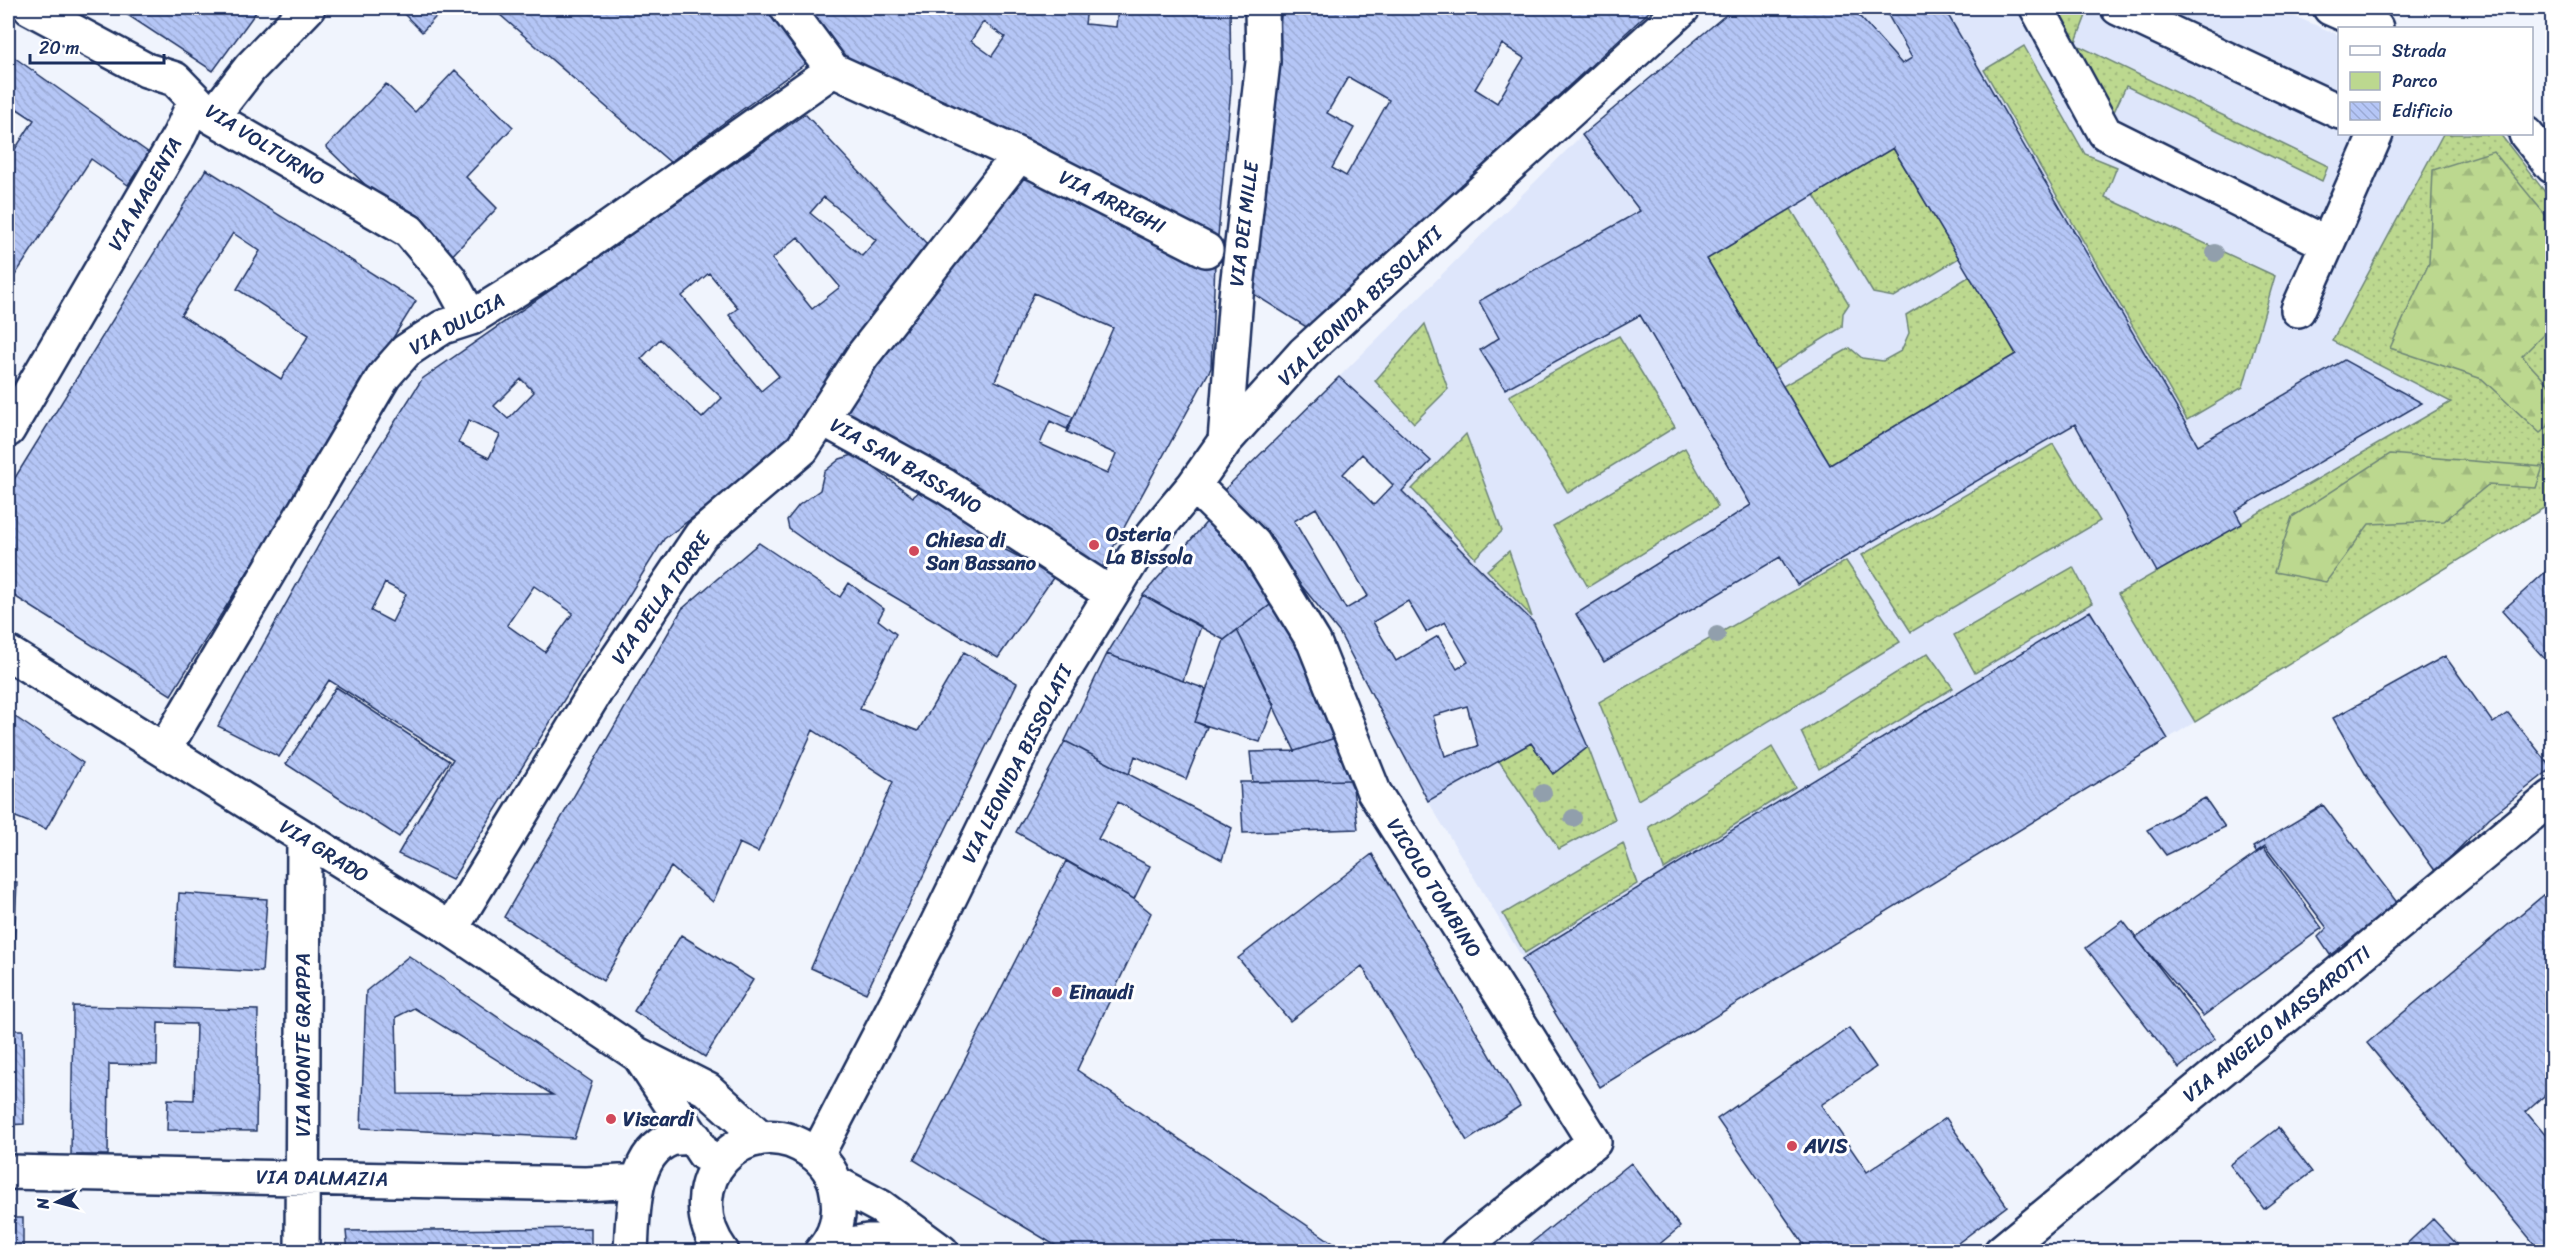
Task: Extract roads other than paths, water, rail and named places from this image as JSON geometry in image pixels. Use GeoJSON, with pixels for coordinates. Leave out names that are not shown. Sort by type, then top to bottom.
{"type":"FeatureCollection","features":[{"type":"Feature","properties":{"kind":"street","name":"VIA VOLTURNO"},"geometry":{"type":"LineString","coordinates":[[30,8],[146,70],[175,79],[212,117],[409,231],[449,278],[471,318]]}},
{"type":"Feature","properties":{"kind":"street"},"geometry":{"type":"LineString","coordinates":[[212,117],[250,68],[308,8]]}},
{"type":"Feature","properties":{"kind":"street"},"geometry":{"type":"LineString","coordinates":[[787,8],[833,70]]}},
{"type":"Feature","properties":{"kind":"street","name":"VIA DEI MILLE"},"geometry":{"type":"LineString","coordinates":[[1225,441],[1237,287],[1263,62],[1262,8]]}},
{"type":"Feature","properties":{"kind":"street","name":"VIA LEONIDA BISSOLATI"},"geometry":{"type":"LineString","coordinates":[[818,1155],[935,928],[1048,697],[1134,557],[1194,485],[1225,441],[1304,353],[1683,8]]}},
{"type":"Feature","properties":{"kind":"street"},"geometry":{"type":"LineString","coordinates":[[2037,8],[2105,133],[2326,243]]}},
{"type":"Feature","properties":{"kind":"street"},"geometry":{"type":"LineString","coordinates":[[2118,8],[2338,111]]}},
{"type":"Feature","properties":{"kind":"street"},"geometry":{"type":"LineString","coordinates":[[2330,8],[2374,27]]}},
{"type":"Feature","properties":{"kind":"street","name":"VIA ARRIGHI"},"geometry":{"type":"LineString","coordinates":[[833,70],[1019,154],[1206,250]]}},
{"type":"Feature","properties":{"kind":"street","name":"VIA DULCIA"},"geometry":{"type":"LineString","coordinates":[[164,750],[384,376],[406,351],[443,327],[471,318],[562,261],[833,70]]}},
{"type":"Feature","properties":{"kind":"street","name":"VIA MAGENTA"},"geometry":{"type":"LineString","coordinates":[[8,430],[180,134],[194,102],[212,117]]}},
{"type":"Feature","properties":{"kind":"street"},"geometry":{"type":"LineString","coordinates":[[2298,310],[2376,135]]}},
{"type":"Feature","properties":{"kind":"street"},"geometry":{"type":"LineString","coordinates":[[2527,135],[2553,166]]}},
{"type":"Feature","properties":{"kind":"street","name":"VIA DELLA TORRE"},"geometry":{"type":"LineString","coordinates":[[451,929],[599,687],[701,535],[802,449],[863,355],[1019,154]]}},
{"type":"Feature","properties":{"kind":"street","name":"VIA SAN BASSANO"},"geometry":{"type":"LineString","coordinates":[[822,418],[945,486],[1111,594]]}},
{"type":"Feature","properties":{"kind":"street","name":"VICOLO TOMBINO"},"geometry":{"type":"LineString","coordinates":[[1194,485],[1254,544],[1314,642],[1374,792],[1594,1142],[1457,1251]]}},
{"type":"Feature","properties":{"kind":"street","name":"VIA GRADO"},"geometry":{"type":"LineString","coordinates":[[8,653],[451,929],[637,1053],[708,1090],[761,1138]]}},
{"type":"Feature","properties":{"kind":"street","name":"VIA ANGELO MASSAROTTI"},"geometry":{"type":"LineString","coordinates":[[2001,1251],[2553,797]]}},
{"type":"Feature","properties":{"kind":"street","name":"VIA MONTE GRAPPA"},"geometry":{"type":"LineString","coordinates":[[302,1251],[304,838]]}},
{"type":"Feature","properties":{"kind":"street","name":"VIA GRADO"},"geometry":{"type":"LineString","coordinates":[[637,1053],[714,1170]]}},
{"type":"Feature","properties":{"kind":"street"},"geometry":{"type":"LineString","coordinates":[[631,1251],[637,1181],[653,1151],[672,1139],[694,1138]]}},
{"type":"Feature","properties":{"kind":"street"},"geometry":{"type":"LineString","coordinates":[[722,1251],[710,1235],[704,1213],[705,1191],[714,1170],[726,1155],[743,1144],[761,1138],[782,1138],[801,1144],[818,1155],[836,1184],[840,1206],[836,1229],[822,1250]]}},
{"type":"Feature","properties":{"kind":"street","name":"VIA DALMAZIA"},"geometry":{"type":"LineString","coordinates":[[8,1172],[586,1184],[637,1181]]}},
{"type":"Feature","properties":{"kind":"street"},"geometry":{"type":"LineString","coordinates":[[836,1184],[882,1207],[934,1246]]}},
{"type":"Feature","properties":{"kind":"street"},"geometry":{"type":"LineString","coordinates":[[822,1250],[868,1240],[934,1246]]}},
{"type":"Feature","properties":{"kind":"place","name":"Osteria La Bissola"},"geometry":{"type":"Point","coordinates":[1094,545]}},
{"type":"Feature","properties":{"kind":"place","name":"Chiesa di San Bassano"},"geometry":{"type":"Point","coordinates":[914,551]}},
{"type":"Feature","properties":{"kind":"place","name":"Einaudi"},"geometry":{"type":"Point","coordinates":[1057,992]}},
{"type":"Feature","properties":{"kind":"place","name":"Viscardi"},"geometry":{"type":"Point","coordinates":[611,1119]}},
{"type":"Feature","properties":{"kind":"place","name":"AVIS"},"geometry":{"type":"Point","coordinates":[1792,1146]}}]}
